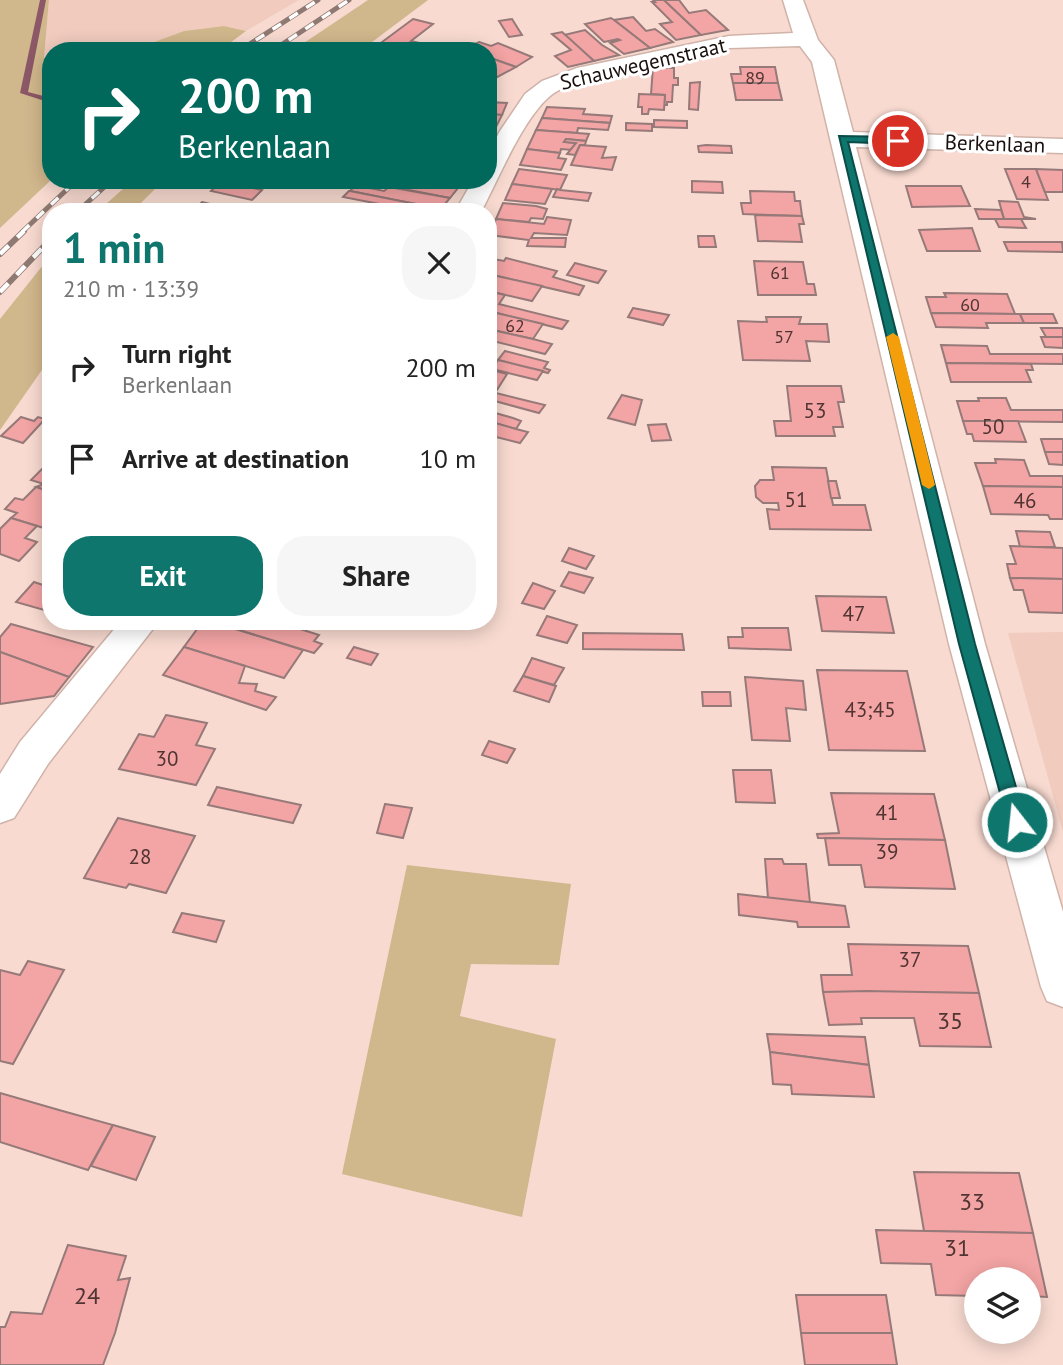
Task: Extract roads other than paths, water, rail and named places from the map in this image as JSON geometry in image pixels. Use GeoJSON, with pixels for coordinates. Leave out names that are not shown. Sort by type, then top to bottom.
{"type":"FeatureCollection","features":[{"type":"Feature","properties":{"kind":"street"},"geometry":{"type":"LineString","coordinates":[[793,0],[806,39],[811,49],[823,60],[967,644],[1063,987]]}},
{"type":"Feature","properties":{"kind":"street","name":"Schauwegemstraat"},"geometry":{"type":"LineString","coordinates":[[497,160],[525,110],[543,90],[559,82],[577,75],[704,46],[744,41],[806,39]]}},
{"type":"Feature","properties":{"kind":"street","name":"Berkenlaan"},"geometry":{"type":"LineString","coordinates":[[842,139],[1063,146]]}},
{"type":"Feature","properties":{"kind":"street"},"geometry":{"type":"LineString","coordinates":[[0,807],[34,753],[134,630]]}},
{"type":"Feature","properties":{"kind":"waterway"},"geometry":{"type":"LineString","coordinates":[[42,98],[24,93],[43,0]]}},
{"type":"Feature","properties":{"kind":"railway"},"geometry":{"type":"LineString","coordinates":[[253,42],[318,0]]}},
{"type":"Feature","properties":{"kind":"railway"},"geometry":{"type":"LineString","coordinates":[[286,42],[349,0]]}},
{"type":"Feature","properties":{"kind":"railway"},"geometry":{"type":"LineString","coordinates":[[53,203],[67,189]]}},
{"type":"Feature","properties":{"kind":"railway"},"geometry":{"type":"LineString","coordinates":[[87,203],[102,189]]}},
{"type":"Feature","properties":{"kind":"railway"},"geometry":{"type":"LineString","coordinates":[[22,232],[42,213]]}},
{"type":"Feature","properties":{"kind":"railway"},"geometry":{"type":"LineString","coordinates":[[0,254],[24,231]]}},
{"type":"Feature","properties":{"kind":"railway"},"geometry":{"type":"LineString","coordinates":[[0,292],[42,248]]}}]}
